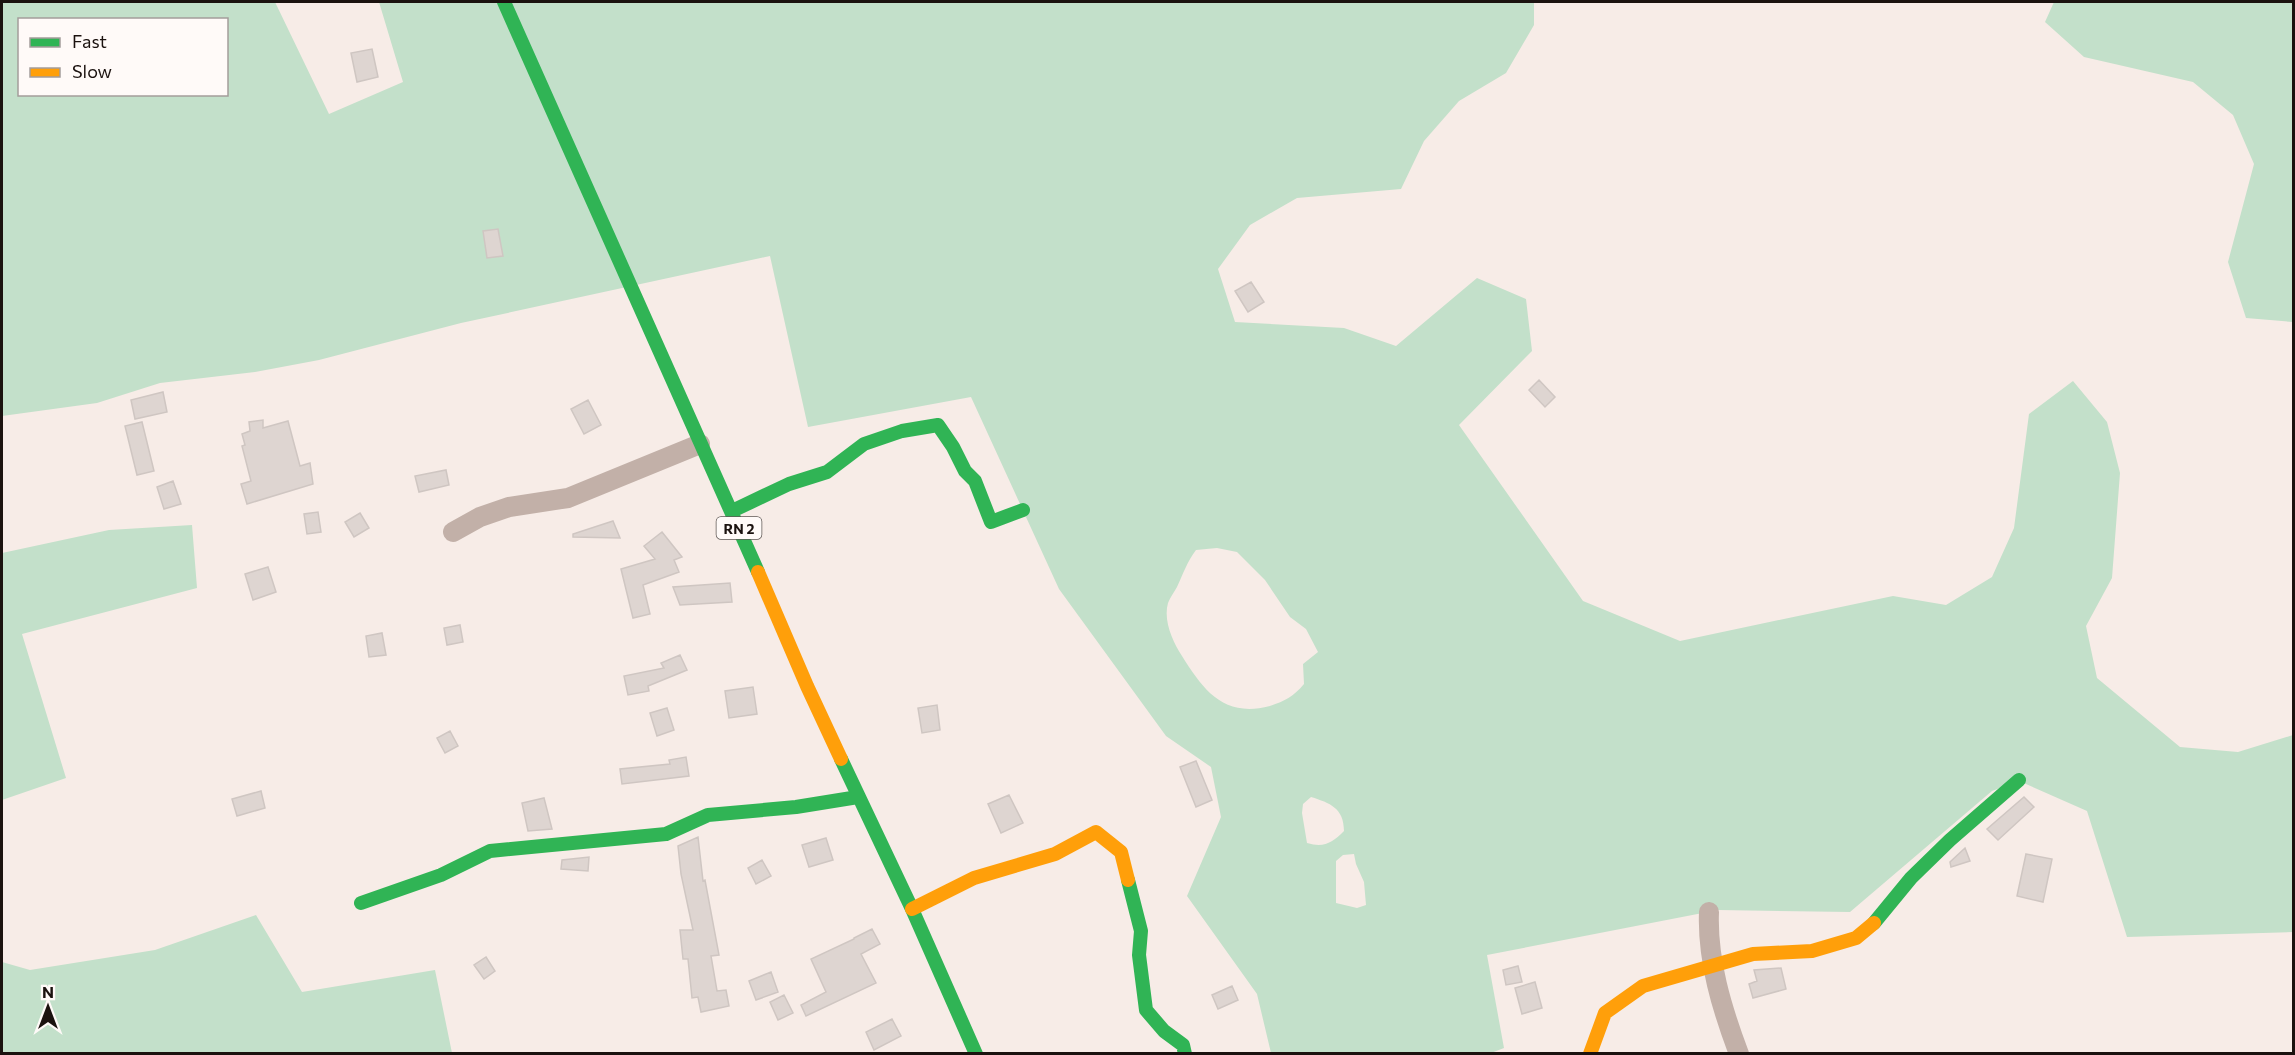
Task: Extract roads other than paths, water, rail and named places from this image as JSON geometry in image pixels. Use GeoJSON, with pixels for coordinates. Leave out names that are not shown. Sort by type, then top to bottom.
{"type":"FeatureCollection","features":[{"type":"Feature","properties":{"kind":"street","name":"RN 2"},"geometry":{"type":"LineString","coordinates":[[504,2],[700,444],[732,511],[807,686],[912,909],[976,1053]]}},
{"type":"Feature","properties":{"kind":"street"},"geometry":{"type":"LineString","coordinates":[[732,511],[789,484],[827,472],[864,444],[902,431],[938,425],[965,471],[975,481],[991,522],[1023,510]]}},
{"type":"Feature","properties":{"kind":"street"},"geometry":{"type":"LineString","coordinates":[[453,532],[480,517],[509,507],[568,498],[700,444]]}},
{"type":"Feature","properties":{"kind":"street"},"geometry":{"type":"LineString","coordinates":[[1590,1053],[1605,1013],[1642,986],[1753,954],[1812,951],[1856,938],[1879,919],[1911,878],[1950,840],[2019,780]]}},
{"type":"Feature","properties":{"kind":"street"},"geometry":{"type":"LineString","coordinates":[[361,903],[441,875],[490,851],[666,834],[708,815],[796,807],[858,797]]}},
{"type":"Feature","properties":{"kind":"street"},"geometry":{"type":"LineString","coordinates":[[912,909],[974,878],[1055,854],[1096,832],[1121,852],[1141,931],[1139,955],[1146,1010],[1164,1031],[1183,1045],[1185,1053]]}},
{"type":"Feature","properties":{"kind":"street"},"geometry":{"type":"LineString","coordinates":[[1708,912],[1708,936],[1724,1014],[1739,1053]]}}]}
